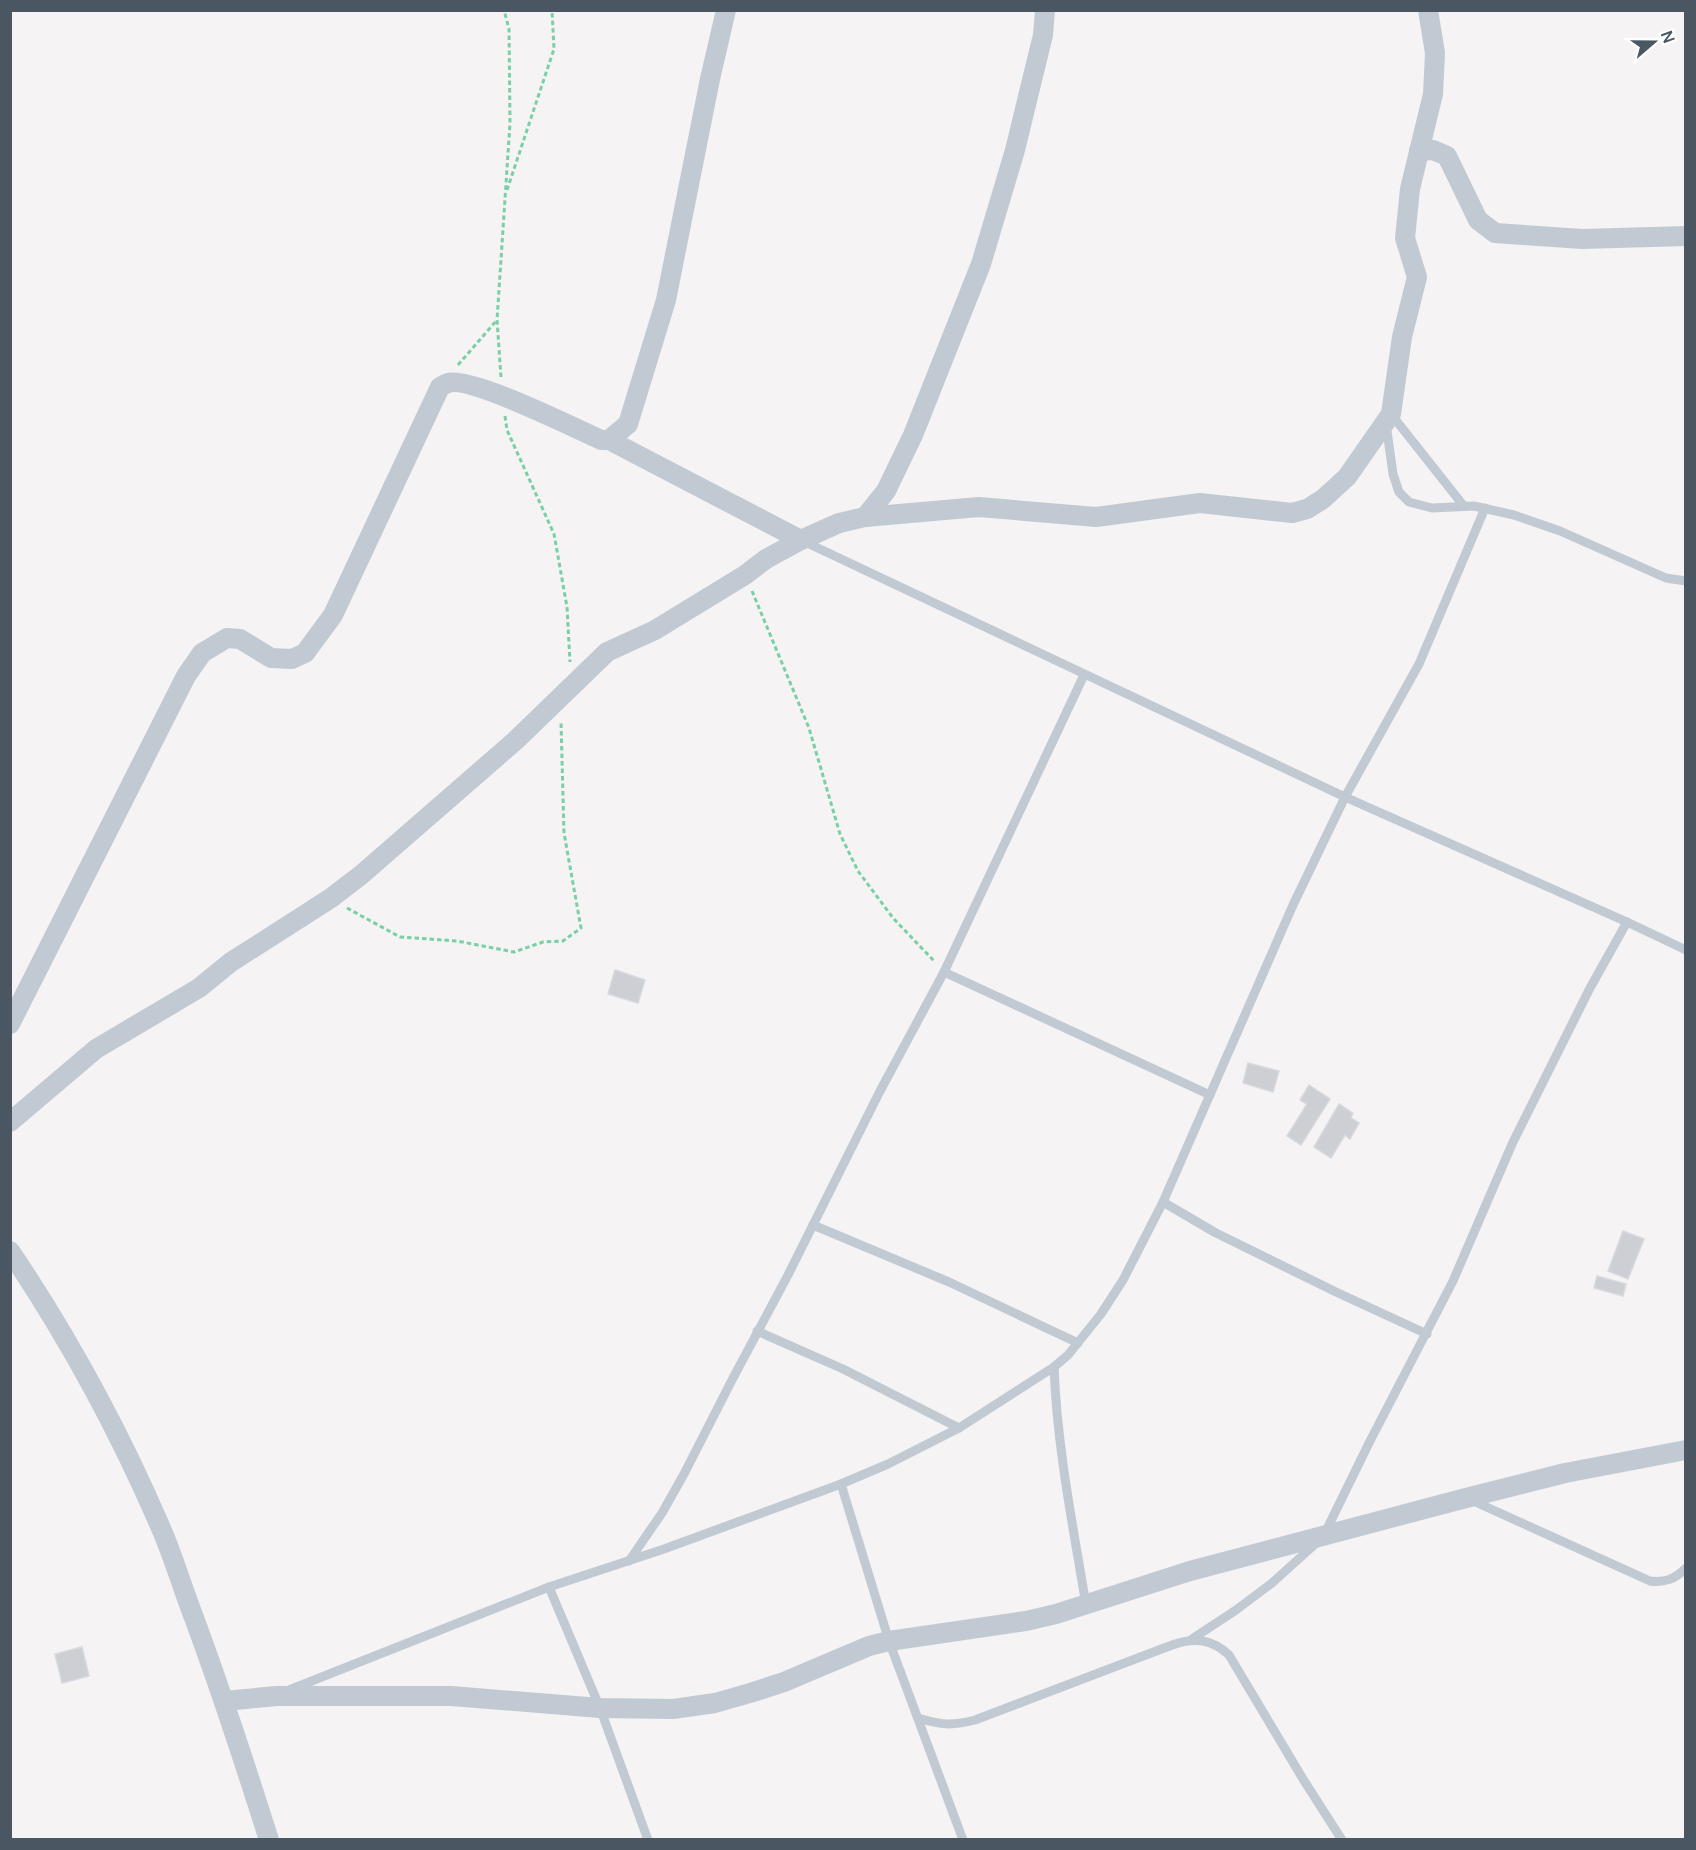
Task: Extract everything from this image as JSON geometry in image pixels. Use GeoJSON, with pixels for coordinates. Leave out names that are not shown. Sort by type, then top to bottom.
{"type":"FeatureCollection","features":[{"type":"Feature","properties":{"kind":"street"},"geometry":{"type":"LineString","coordinates":[[609,440],[628,424],[633,414],[666,300],[726,10]]}},
{"type":"Feature","properties":{"kind":"street"},"geometry":{"type":"LineString","coordinates":[[865,517],[886,491],[913,435],[981,264],[1015,150],[1043,35],[1045,10]]}},
{"type":"Feature","properties":{"kind":"street"},"geometry":{"type":"LineString","coordinates":[[10,1122],[96,1049],[199,988],[231,962],[361,875],[515,741],[607,652],[655,630],[745,575],[766,558],[801,540],[839,523],[865,517],[979,507],[1096,517],[1200,503],[1292,513],[1307,509],[1323,499],[1347,477],[1389,419],[1402,337],[1417,277],[1405,238],[1410,189],[1433,94],[1435,53],[1428,10]]}},
{"type":"Feature","properties":{"kind":"street"},"geometry":{"type":"LineString","coordinates":[[1419,151],[1433,150],[1447,156],[1478,220],[1496,233],[1582,239],[1686,236]]}},
{"type":"Feature","properties":{"kind":"street"},"geometry":{"type":"LineString","coordinates":[[10,1024],[186,676],[202,653],[227,638],[240,639],[271,658],[292,659],[305,653],[333,615],[440,387],[448,382],[466,384],[502,395],[601,440],[609,440],[801,540]]}},
{"type":"Feature","properties":{"kind":"street"},"geometry":{"type":"LineString","coordinates":[[10,1251],[72,1352],[140,1479],[162,1529],[225,1701],[269,1839]]}},
{"type":"Feature","properties":{"kind":"street"},"geometry":{"type":"LineString","coordinates":[[225,1701],[276,1695],[451,1696],[600,1708],[673,1709],[715,1703],[784,1682],[869,1646],[1026,1621],[1086,1605],[1190,1571],[1466,1498],[1565,1473],[1686,1449]]}},
{"type":"Feature","properties":{"kind":"lane"},"geometry":{"type":"LineString","coordinates":[[1389,419],[1463,505]]}},
{"type":"Feature","properties":{"kind":"lane"},"geometry":{"type":"LineString","coordinates":[[1389,419],[1392,474],[1399,492],[1409,502],[1432,508],[1463,505],[1485,508],[1534,521],[1666,578],[1686,581]]}},
{"type":"Feature","properties":{"kind":"lane"},"geometry":{"type":"LineString","coordinates":[[276,1695],[549,1587],[629,1561],[841,1484],[898,1459],[959,1428],[1054,1367],[1068,1355],[1101,1314],[1123,1280],[1164,1202],[1293,905],[1345,797],[1419,664],[1485,508]]}},
{"type":"Feature","properties":{"kind":"lane"},"geometry":{"type":"LineString","coordinates":[[801,540],[1345,797],[1686,950]]}},
{"type":"Feature","properties":{"kind":"lane"},"geometry":{"type":"LineString","coordinates":[[629,1561],[662,1513],[684,1474],[898,1056],[944,972],[1084,675]]}},
{"type":"Feature","properties":{"kind":"lane"},"geometry":{"type":"LineString","coordinates":[[918,1718],[937,1724],[956,1725],[975,1720],[1172,1645],[1192,1640],[1272,1583],[1323,1536],[1453,1281],[1518,1132],[1590,988],[1627,922]]}},
{"type":"Feature","properties":{"kind":"lane"},"geometry":{"type":"LineString","coordinates":[[944,972],[1210,1095]]}},
{"type":"Feature","properties":{"kind":"lane"},"geometry":{"type":"LineString","coordinates":[[1164,1202],[1216,1233],[1426,1334]]}},
{"type":"Feature","properties":{"kind":"lane"},"geometry":{"type":"LineString","coordinates":[[813,1225],[949,1282],[1078,1343]]}},
{"type":"Feature","properties":{"kind":"lane"},"geometry":{"type":"LineString","coordinates":[[757,1331],[843,1369],[959,1428]]}},
{"type":"Feature","properties":{"kind":"lane"},"geometry":{"type":"LineString","coordinates":[[1054,1367],[1057,1425],[1086,1605]]}},
{"type":"Feature","properties":{"kind":"lane"},"geometry":{"type":"LineString","coordinates":[[841,1484],[889,1641],[963,1839]]}},
{"type":"Feature","properties":{"kind":"lane"},"geometry":{"type":"LineString","coordinates":[[1466,1498],[1650,1581],[1661,1582],[1673,1578],[1686,1568]]}},
{"type":"Feature","properties":{"kind":"lane"},"geometry":{"type":"LineString","coordinates":[[549,1587],[600,1708],[648,1839]]}},
{"type":"Feature","properties":{"kind":"lane"},"geometry":{"type":"LineString","coordinates":[[1192,1640],[1212,1643],[1221,1647],[1229,1655],[1303,1779],[1342,1839]]}},
{"type":"Feature","properties":{"kind":"path"},"geometry":{"type":"LineString","coordinates":[[331,897],[356,914],[400,937],[457,941],[514,952],[543,942],[563,941],[581,927],[564,833],[562,694],[571,660],[567,607],[554,534],[507,430],[502,395],[497,320],[510,111],[509,29],[504,10]]}},
{"type":"Feature","properties":{"kind":"path"},"geometry":{"type":"LineString","coordinates":[[505,196],[554,49],[552,10]]}},
{"type":"Feature","properties":{"kind":"path"},"geometry":{"type":"LineString","coordinates":[[448,382],[454,370],[497,320]]}},
{"type":"Feature","properties":{"kind":"path"},"geometry":{"type":"LineString","coordinates":[[745,575],[808,728],[840,834],[858,871],[893,918],[944,972]]}},
{"type":"Feature","properties":{"kind":"building"},"geometry":{"type":"Polygon","coordinates":[[[615,970],[645,980],[638,1003],[608,994],[615,970]]]}},
{"type":"Feature","properties":{"kind":"building"},"geometry":{"type":"Polygon","coordinates":[[[1248,1063],[1279,1071],[1273,1092],[1243,1083],[1248,1063]]]}},
{"type":"Feature","properties":{"kind":"building"},"geometry":{"type":"Polygon","coordinates":[[[1309,1085],[1330,1099],[1301,1145],[1287,1136],[1307,1104],[1300,1100],[1309,1085]]]}},
{"type":"Feature","properties":{"kind":"building"},"geometry":{"type":"Polygon","coordinates":[[[1339,1104],[1353,1113],[1351,1118],[1359,1123],[1350,1139],[1345,1135],[1331,1158],[1314,1147],[1339,1104]]]}},
{"type":"Feature","properties":{"kind":"building"},"geometry":{"type":"Polygon","coordinates":[[[1623,1231],[1644,1239],[1628,1279],[1608,1271],[1623,1231]]]}},
{"type":"Feature","properties":{"kind":"building"},"geometry":{"type":"Polygon","coordinates":[[[1597,1276],[1626,1284],[1623,1296],[1594,1288],[1597,1276]]]}},
{"type":"Feature","properties":{"kind":"building"},"geometry":{"type":"Polygon","coordinates":[[[82,1647],[89,1676],[62,1683],[55,1654],[82,1647]]]}}]}
